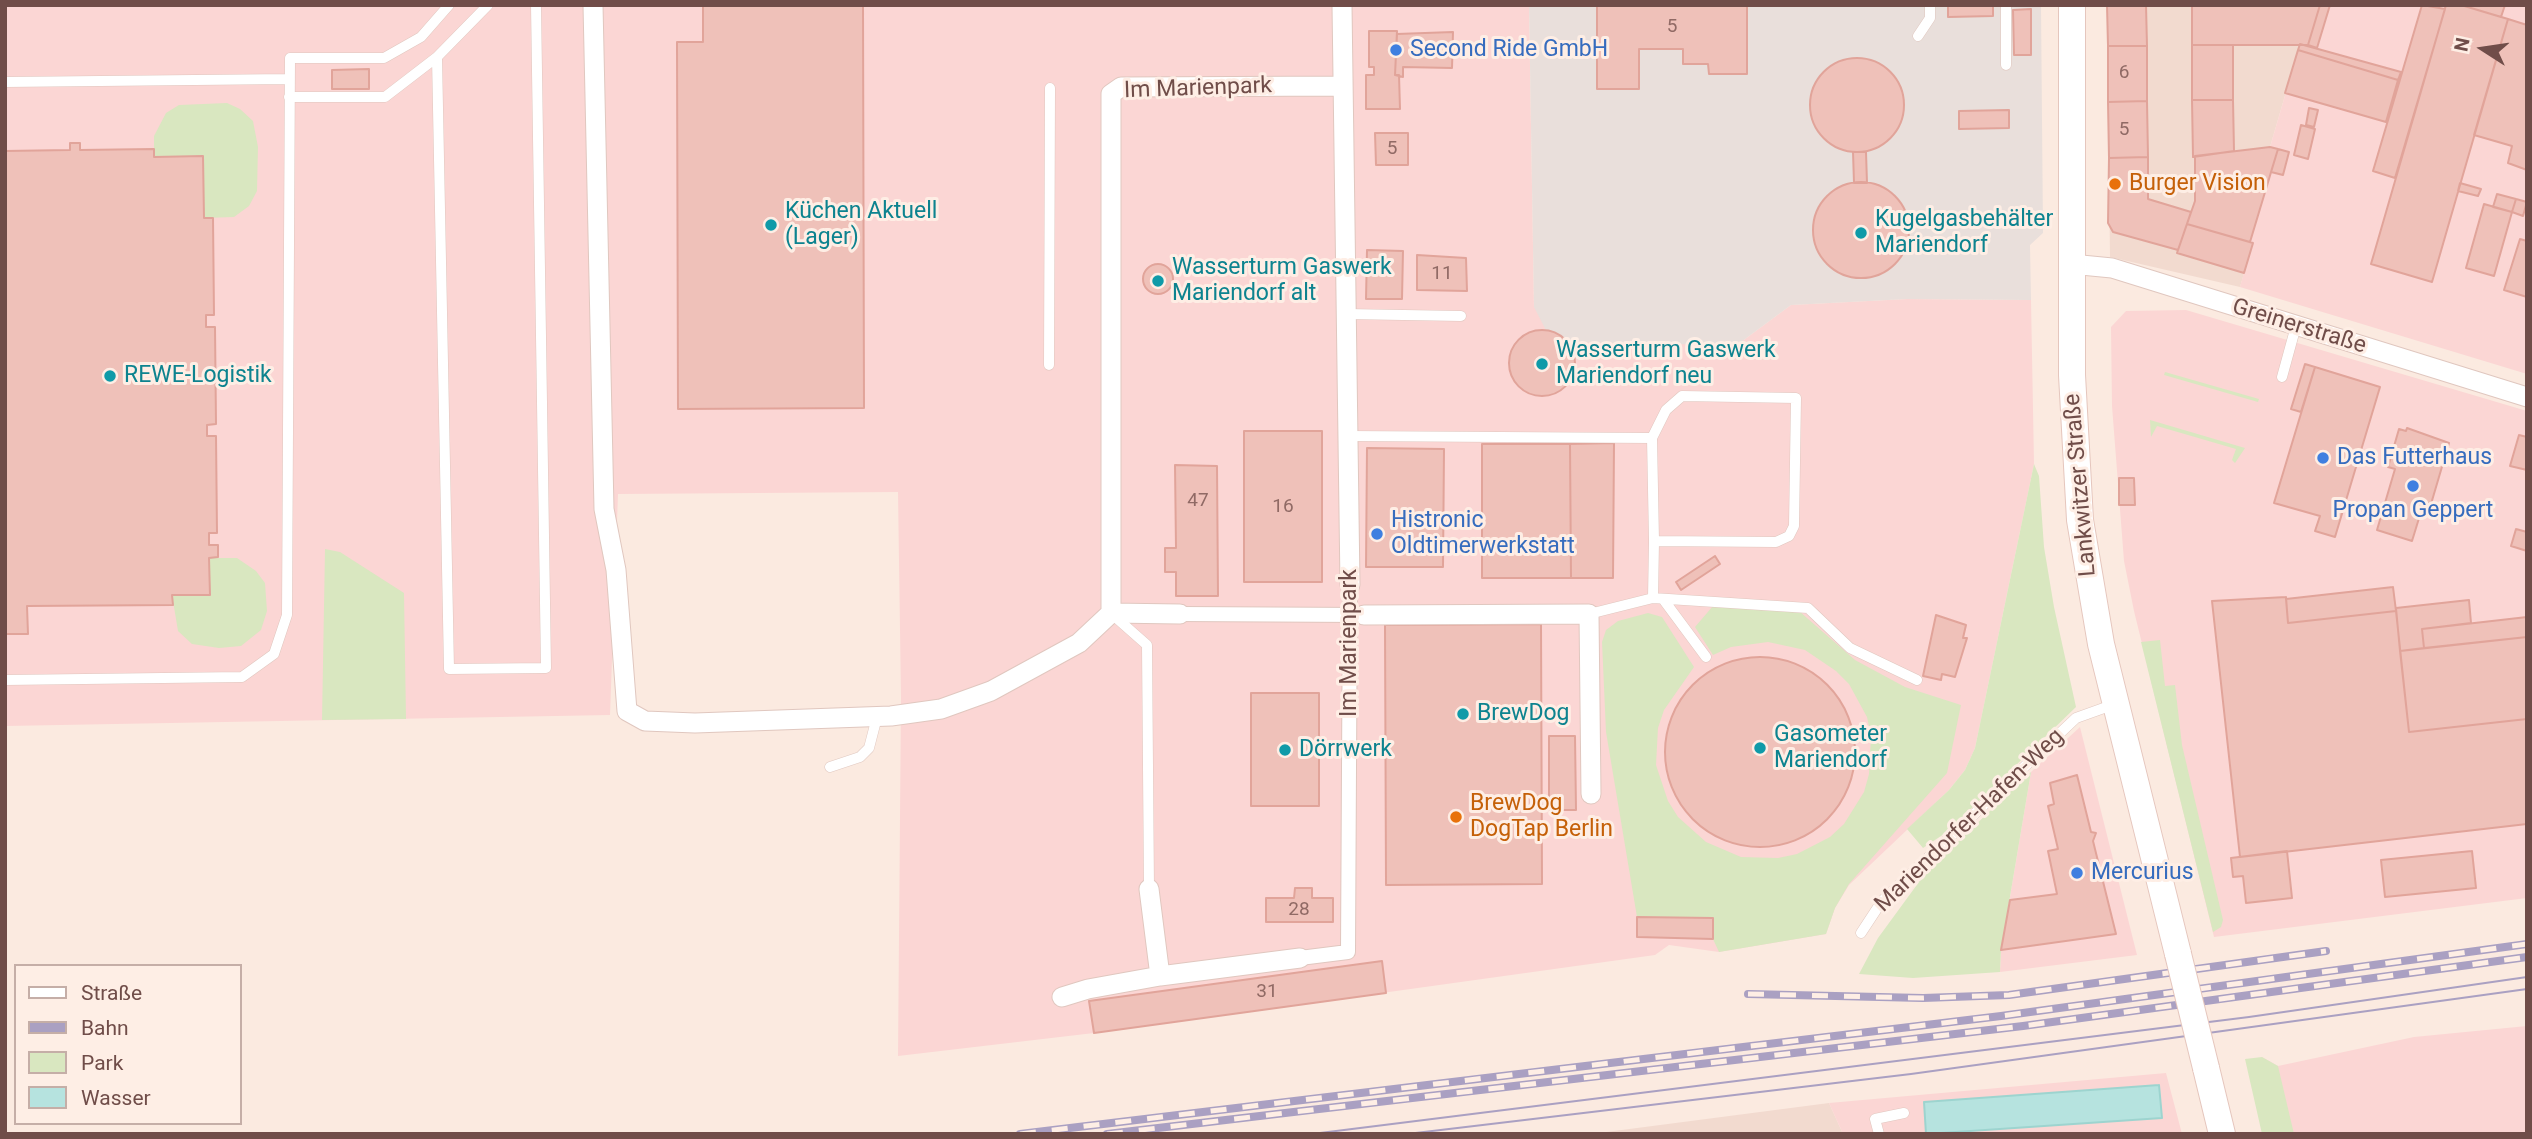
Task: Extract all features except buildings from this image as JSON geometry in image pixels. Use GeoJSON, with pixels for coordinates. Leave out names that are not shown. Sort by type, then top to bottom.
{"type":"FeatureCollection","features":[{"type":"Feature","properties":{"kind":"main road","name":"Lankwitzer Straße"},"geometry":{"type":"LineString","coordinates":[[2072,5],[2073,416],[2080,520],[2090,588],[2115,704],[2222,1134]]}},
{"type":"Feature","properties":{"kind":"street"},"geometry":{"type":"LineString","coordinates":[[593,5],[604,509],[616,570],[627,711],[645,722],[877,717],[941,709],[991,691],[1079,643],[1111,613],[1589,614],[1591,794]]}},
{"type":"Feature","properties":{"kind":"street","name":"Im Marienpark"},"geometry":{"type":"LineString","coordinates":[[1062,997],[1088,989],[1160,976],[1348,952],[1357,615],[1350,585],[1342,5]]}},
{"type":"Feature","properties":{"kind":"street","name":"Im Marienpark"},"geometry":{"type":"LineString","coordinates":[[1111,613],[1111,94],[1121,87],[1343,86]]}},
{"type":"Feature","properties":{"kind":"street","name":"Greinerstraße"},"geometry":{"type":"LineString","coordinates":[[2071,264],[2112,268],[2527,397]]}},
{"type":"Feature","properties":{"kind":"street"},"geometry":{"type":"LineString","coordinates":[[1149,889],[1160,976]]}},
{"type":"Feature","properties":{"kind":"lane"},"geometry":{"type":"LineString","coordinates":[[5,680],[242,677],[274,654],[287,615],[290,58],[384,58],[421,37],[449,5]]}},
{"type":"Feature","properties":{"kind":"lane"},"geometry":{"type":"LineString","coordinates":[[289,97],[386,97],[437,57],[488,5]]}},
{"type":"Feature","properties":{"kind":"lane"},"geometry":{"type":"LineString","coordinates":[[437,57],[449,669],[546,668],[536,5]]}},
{"type":"Feature","properties":{"kind":"lane"},"geometry":{"type":"LineString","coordinates":[[1918,36],[1930,18],[1930,5]]}},
{"type":"Feature","properties":{"kind":"lane"},"geometry":{"type":"LineString","coordinates":[[2006,5],[2006,65]]}},
{"type":"Feature","properties":{"kind":"lane"},"geometry":{"type":"LineString","coordinates":[[5,82],[289,79]]}},
{"type":"Feature","properties":{"kind":"lane"},"geometry":{"type":"LineString","coordinates":[[1049,365],[1050,88]]}},
{"type":"Feature","properties":{"kind":"lane"},"geometry":{"type":"LineString","coordinates":[[1345,314],[1461,316]]}},
{"type":"Feature","properties":{"kind":"lane"},"geometry":{"type":"LineString","coordinates":[[2281,377],[2295,326]]}},
{"type":"Feature","properties":{"kind":"lane"},"geometry":{"type":"LineString","coordinates":[[1654,541],[1776,542],[1790,536],[1794,526],[1796,398],[1682,396],[1666,410],[1652,438],[1654,541],[1658,598],[1706,657]]}},
{"type":"Feature","properties":{"kind":"lane"},"geometry":{"type":"LineString","coordinates":[[1347,436],[1652,438]]}},
{"type":"Feature","properties":{"kind":"lane"},"geometry":{"type":"LineString","coordinates":[[1589,614],[1658,598],[1808,608],[1850,648],[1917,680]]}},
{"type":"Feature","properties":{"kind":"lane"},"geometry":{"type":"LineString","coordinates":[[1111,613],[1147,645],[1149,889]]}},
{"type":"Feature","properties":{"kind":"lane","name":"Mariendorfer-Hafen-Weg"},"geometry":{"type":"LineString","coordinates":[[1861,933],[1882,901],[2076,718],[2115,704]]}},
{"type":"Feature","properties":{"kind":"lane"},"geometry":{"type":"LineString","coordinates":[[830,767],[860,757],[869,748],[877,717]]}},
{"type":"Feature","properties":{"kind":"lane"},"geometry":{"type":"LineString","coordinates":[[1880,1134],[1875,1119],[1904,1113]]}},
{"type":"Feature","properties":{"kind":"shaded area"},"geometry":{"type":"Polygon","coordinates":[[[5,5],[1529,5],[1534,307],[1737,345],[1791,305],[1907,299],[2031,300],[2034,464],[1975,748],[1965,770],[1949,790],[1849,885],[1835,908],[1826,934],[1719,952],[1669,945],[1655,955],[1094,1033],[898,1056],[901,698],[898,492],[618,494],[610,715],[5,726],[5,5]]]}},
{"type":"Feature","properties":{"kind":"shaded area"},"geometry":{"type":"Polygon","coordinates":[[[1529,5],[2041,5],[2043,233],[2030,245],[2031,300],[1907,299],[1791,305],[1737,345],[1552,342],[1534,307],[1529,5]]]}},
{"type":"Feature","properties":{"kind":"shaded area"},"geometry":{"type":"Polygon","coordinates":[[[2107,5],[2192,5],[2192,44],[2300,44],[2270,147],[2195,156],[2195,201],[2187,224],[2253,243],[2240,287],[2110,257],[2107,5]]]}},
{"type":"Feature","properties":{"kind":"shaded area"},"geometry":{"type":"Polygon","coordinates":[[[2192,5],[2527,5],[2527,374],[2240,287],[2252,243],[2187,224],[2195,201],[2195,156],[2270,147],[2300,44],[2192,45],[2192,5]]]}},
{"type":"Feature","properties":{"kind":"shaded area"},"geometry":{"type":"Polygon","coordinates":[[[2186,310],[2527,411],[2527,898],[2214,937],[2124,561],[2112,406],[2111,327],[2126,311],[2186,310]]]}},
{"type":"Feature","properties":{"kind":"shaded area"},"geometry":{"type":"Polygon","coordinates":[[[2080,727],[2137,955],[2000,972],[2001,950],[2031,772],[2080,727]]]}},
{"type":"Feature","properties":{"kind":"shaded area"},"geometry":{"type":"Polygon","coordinates":[[[2527,1026],[2527,1134],[2281,1134],[2262,1057],[2278,1066],[2414,1037],[2527,1026]]]}},
{"type":"Feature","properties":{"kind":"shaded area"},"geometry":{"type":"Polygon","coordinates":[[[2166,1073],[2182,1134],[1843,1134],[1829,1103],[2166,1073]]]}},
{"type":"Feature","properties":{"kind":"shaded area"},"geometry":{"type":"Polygon","coordinates":[[[1829,1103],[1843,1134],[1591,1134],[1829,1103]]]}},
{"type":"Feature","properties":{"kind":"green space"},"geometry":{"type":"Polygon","coordinates":[[[227,103],[240,109],[253,121],[258,147],[257,191],[249,206],[234,217],[204,218],[203,157],[154,157],[154,136],[166,113],[179,105],[227,103]]]}},
{"type":"Feature","properties":{"kind":"green space"},"geometry":{"type":"Polygon","coordinates":[[[2165,372],[2259,399],[2258,402],[2164,375],[2165,372]]]}},
{"type":"Feature","properties":{"kind":"green space"},"geometry":{"type":"Polygon","coordinates":[[[2150,420],[2245,448],[2235,463],[2232,460],[2236,449],[2157,426],[2151,437],[2150,420]]]}},
{"type":"Feature","properties":{"kind":"green space"},"geometry":{"type":"Polygon","coordinates":[[[2034,464],[2039,476],[2044,547],[2054,607],[2076,707],[1947,832],[1923,848],[1907,829],[1949,790],[1965,770],[1975,748],[2034,464]]]}},
{"type":"Feature","properties":{"kind":"green space"},"geometry":{"type":"Polygon","coordinates":[[[325,549],[340,552],[404,593],[406,719],[322,720],[325,549]]]}},
{"type":"Feature","properties":{"kind":"green space"},"geometry":{"type":"Polygon","coordinates":[[[209,558],[237,558],[256,571],[265,583],[267,611],[261,630],[241,646],[219,648],[192,644],[178,631],[172,595],[209,595],[209,558]]]}},
{"type":"Feature","properties":{"kind":"green space"},"geometry":{"type":"Polygon","coordinates":[[[1713,606],[1799,611],[1855,660],[1905,687],[1961,705],[1947,773],[1849,884],[1835,908],[1826,934],[1719,952],[1713,939],[1713,918],[1637,917],[1606,732],[1602,642],[1606,630],[1618,621],[1648,613],[1662,617],[1694,667],[1664,710],[1658,728],[1656,765],[1668,801],[1678,817],[1706,842],[1741,857],[1778,858],[1797,854],[1830,837],[1844,824],[1864,792],[1869,774],[1871,736],[1867,717],[1849,684],[1836,671],[1805,650],[1768,642],[1731,647],[1713,655],[1695,627],[1713,606]]]}},
{"type":"Feature","properties":{"kind":"green space"},"geometry":{"type":"Polygon","coordinates":[[[2160,640],[2165,686],[2175,685],[2182,745],[2223,920],[2221,927],[2213,932],[2141,642],[2160,640]]]}},
{"type":"Feature","properties":{"kind":"green space"},"geometry":{"type":"Polygon","coordinates":[[[2031,772],[2001,950],[2000,972],[1913,978],[1859,974],[1878,938],[1927,871],[2031,772]]]}},
{"type":"Feature","properties":{"kind":"green space"},"geometry":{"type":"Polygon","coordinates":[[[2262,1057],[2278,1066],[2294,1134],[2262,1134],[2245,1059],[2262,1057]]]}},
{"type":"Feature","properties":{"kind":"water"},"geometry":{"type":"Polygon","coordinates":[[[2159,1085],[2162,1118],[1926,1134],[1924,1102],[2159,1085]]]}},
{"type":"Feature","properties":{"kind":"tram line"},"geometry":{"type":"LineString","coordinates":[[1312,1134],[2249,1017],[2527,977]]}},
{"type":"Feature","properties":{"kind":"tram line"},"geometry":{"type":"LineString","coordinates":[[1407,1134],[1911,1074],[2527,989]]}},
{"type":"Feature","properties":{"kind":"railway"},"geometry":{"type":"LineString","coordinates":[[1020,1134],[2001,1016],[2527,944]]}},
{"type":"Feature","properties":{"kind":"railway"},"geometry":{"type":"LineString","coordinates":[[1748,994],[1923,998],[2009,995],[2326,951]]}},
{"type":"Feature","properties":{"kind":"railway"},"geometry":{"type":"LineString","coordinates":[[1107,1134],[2023,1026],[2527,957]]}},
{"type":"Feature","properties":{"kind":"place","name":"Second Ride GmbH"},"geometry":{"type":"Point","coordinates":[1396,50]}},
{"type":"Feature","properties":{"kind":"place","name":"Burger Vision"},"geometry":{"type":"Point","coordinates":[2115,184]}},
{"type":"Feature","properties":{"kind":"place","name":"Küchen Aktuell (Lager)"},"geometry":{"type":"Point","coordinates":[771,225]}},
{"type":"Feature","properties":{"kind":"place","name":"Kugelgasbehälter Mariendorf"},"geometry":{"type":"Point","coordinates":[1861,233]}},
{"type":"Feature","properties":{"kind":"place","name":"Wasserturm Gaswerk Mariendorf alt"},"geometry":{"type":"Point","coordinates":[1158,281]}},
{"type":"Feature","properties":{"kind":"place","name":"Wasserturm Gaswerk Mariendorf neu"},"geometry":{"type":"Point","coordinates":[1542,364]}},
{"type":"Feature","properties":{"kind":"place","name":"REWE-Logistik"},"geometry":{"type":"Point","coordinates":[110,376]}},
{"type":"Feature","properties":{"kind":"place","name":"Das Futterhaus"},"geometry":{"type":"Point","coordinates":[2323,458]}},
{"type":"Feature","properties":{"kind":"place","name":"Propan Geppert"},"geometry":{"type":"Point","coordinates":[2413,486]}},
{"type":"Feature","properties":{"kind":"place","name":"Histronic Oldtimerwerkstatt"},"geometry":{"type":"Point","coordinates":[1377,534]}},
{"type":"Feature","properties":{"kind":"place","name":"BrewDog"},"geometry":{"type":"Point","coordinates":[1463,714]}},
{"type":"Feature","properties":{"kind":"place","name":"Gasometer Mariendorf"},"geometry":{"type":"Point","coordinates":[1760,748]}},
{"type":"Feature","properties":{"kind":"place","name":"Dörrwerk"},"geometry":{"type":"Point","coordinates":[1285,750]}},
{"type":"Feature","properties":{"kind":"place","name":"BrewDog DogTap Berlin"},"geometry":{"type":"Point","coordinates":[1456,817]}},
{"type":"Feature","properties":{"kind":"place","name":"Mercurius"},"geometry":{"type":"Point","coordinates":[2077,873]}}]}
